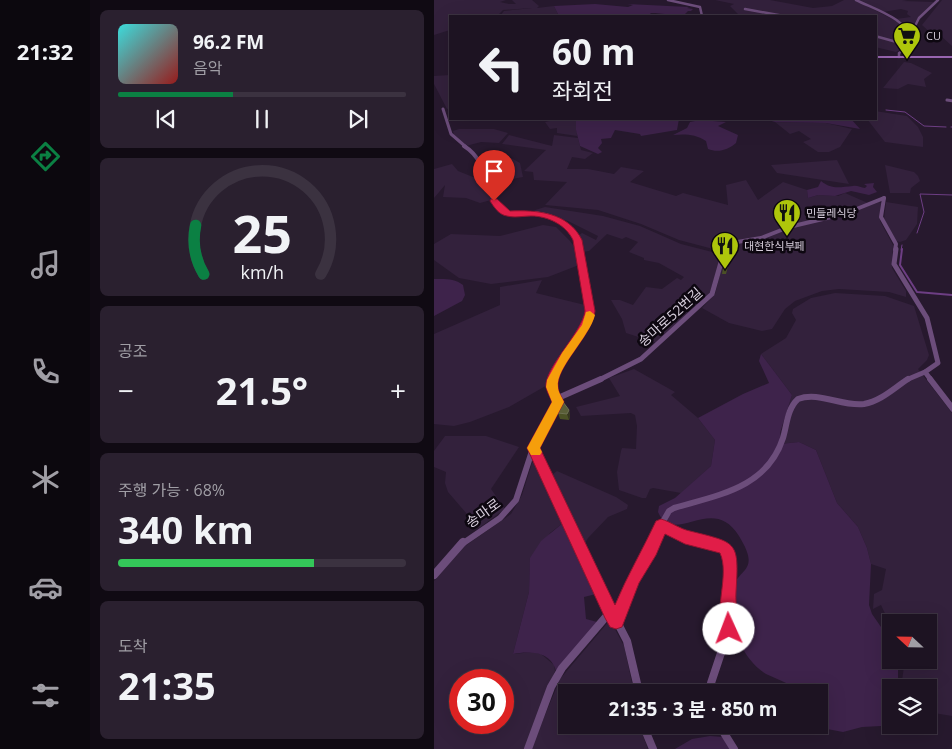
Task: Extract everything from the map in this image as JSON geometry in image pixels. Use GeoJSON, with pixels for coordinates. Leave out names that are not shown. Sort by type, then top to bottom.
{"type":"FeatureCollection","features":[{"type":"Feature","properties":{"kind":"street"},"geometry":{"type":"LineString","coordinates":[[668,0],[669,2],[700,7],[702,15]]}},
{"type":"Feature","properties":{"kind":"street"},"geometry":{"type":"LineString","coordinates":[[856,0],[888,14],[909,28],[916,42],[899,53],[899,57]]}},
{"type":"Feature","properties":{"kind":"street"},"geometry":{"type":"LineString","coordinates":[[909,28],[915,26],[919,18],[938,0]]}},
{"type":"Feature","properties":{"kind":"street"},"geometry":{"type":"LineString","coordinates":[[745,9],[778,15]]}},
{"type":"Feature","properties":{"kind":"street"},"geometry":{"type":"LineString","coordinates":[[877,37],[911,46]]}},
{"type":"Feature","properties":{"kind":"street"},"geometry":{"type":"LineString","coordinates":[[877,57],[952,57]]}},
{"type":"Feature","properties":{"kind":"street"},"geometry":{"type":"LineString","coordinates":[[947,100],[952,101]]}},
{"type":"Feature","properties":{"kind":"street"},"geometry":{"type":"LineString","coordinates":[[443,109],[454,139],[478,156],[491,194],[500,209],[508,214],[534,213],[556,218],[569,227],[578,240],[590,317],[587,326],[566,356],[553,380],[552,387],[558,398]]}},
{"type":"Feature","properties":{"kind":"street","name":"송마로52번길"},"geometry":{"type":"LineString","coordinates":[[558,398],[619,371],[641,359],[660,343],[712,294],[722,259],[731,243],[761,238],[789,227],[862,209],[884,198],[881,217],[896,244],[894,264],[927,318],[937,355],[938,363],[925,372]]}},
{"type":"Feature","properties":{"kind":"street"},"geometry":{"type":"LineString","coordinates":[[616,621],[634,578],[651,550],[669,511],[731,491],[763,475],[780,447],[796,400],[803,396],[853,404],[866,403],[901,385],[911,375],[925,372],[952,409]]}},
{"type":"Feature","properties":{"kind":"street","name":"송마로"},"geometry":{"type":"LineString","coordinates":[[434,575],[464,541],[508,510],[516,500],[534,448],[558,398]]}},
{"type":"Feature","properties":{"kind":"street"},"geometry":{"type":"LineString","coordinates":[[534,448],[610,612],[631,652],[637,684]]}},
{"type":"Feature","properties":{"kind":"street"},"geometry":{"type":"LineString","coordinates":[[661,525],[685,537],[720,545],[725,548],[731,560],[728,595],[729,629],[712,684]]}},
{"type":"Feature","properties":{"kind":"street"},"geometry":{"type":"LineString","coordinates":[[528,749],[551,687],[562,668],[610,612]]}},
{"type":"Feature","properties":{"kind":"street"},"geometry":{"type":"LineString","coordinates":[[647,734],[653,749]]}},
{"type":"Feature","properties":{"kind":"street"},"geometry":{"type":"LineString","coordinates":[[725,734],[734,749]]}},
{"type":"Feature","properties":{"kind":"shaded area"},"geometry":{"type":"Polygon","coordinates":[[[434,0],[506,0],[500,2],[516,4],[512,0],[532,0],[539,6],[537,8],[554,6],[558,15],[501,15],[504,11],[532,8],[503,10],[498,15],[449,15],[449,30],[434,35],[434,0]]]}},
{"type":"Feature","properties":{"kind":"shaded area"},"geometry":{"type":"Polygon","coordinates":[[[715,0],[770,0],[813,8],[832,6],[844,0],[855,0],[906,26],[914,42],[896,52],[877,47],[877,15],[739,15],[730,6],[734,4],[715,0]]]}},
{"type":"Feature","properties":{"kind":"shaded area"},"geometry":{"type":"Polygon","coordinates":[[[857,0],[934,2],[911,27],[896,19],[911,17],[907,14],[908,11],[901,9],[883,12],[857,0]]]}},
{"type":"Feature","properties":{"kind":"shaded area"},"geometry":{"type":"Polygon","coordinates":[[[942,0],[952,0],[952,46],[941,36],[933,35],[922,25],[942,0]]]}},
{"type":"Feature","properties":{"kind":"shaded area"},"geometry":{"type":"Polygon","coordinates":[[[595,4],[628,7],[633,5],[627,4],[689,7],[687,8],[693,9],[684,15],[651,13],[649,15],[558,15],[554,6],[595,4]]]}},
{"type":"Feature","properties":{"kind":"shaded area"},"geometry":{"type":"Polygon","coordinates":[[[904,62],[911,63],[932,73],[924,79],[926,87],[908,84],[898,89],[883,88],[904,62]]]}},
{"type":"Feature","properties":{"kind":"shaded area"},"geometry":{"type":"Polygon","coordinates":[[[449,75],[449,108],[447,109],[434,84],[434,76],[449,75]]]}},
{"type":"Feature","properties":{"kind":"shaded area"},"geometry":{"type":"Polygon","coordinates":[[[877,111],[907,116],[918,127],[923,137],[923,147],[885,142],[868,120],[877,120],[877,111]]]}},
{"type":"Feature","properties":{"kind":"shaded area"},"geometry":{"type":"Polygon","coordinates":[[[576,120],[577,136],[557,133],[557,128],[550,129],[545,122],[576,120]]]}},
{"type":"Feature","properties":{"kind":"shaded area"},"geometry":{"type":"Polygon","coordinates":[[[576,120],[679,120],[677,130],[641,136],[640,134],[615,130],[611,138],[601,139],[602,143],[598,148],[602,152],[598,154],[580,146],[576,130],[576,120]]]}},
{"type":"Feature","properties":{"kind":"shaded area"},"geometry":{"type":"Polygon","coordinates":[[[700,120],[726,122],[718,126],[738,135],[736,143],[726,149],[715,151],[708,149],[706,141],[698,137],[673,135],[687,128],[690,122],[700,120]]]}},
{"type":"Feature","properties":{"kind":"shaded area"},"geometry":{"type":"Polygon","coordinates":[[[768,120],[852,120],[860,129],[826,123],[775,122],[768,120]]]}},
{"type":"Feature","properties":{"kind":"shaded area"},"geometry":{"type":"Polygon","coordinates":[[[775,122],[826,123],[852,129],[840,147],[829,152],[818,152],[803,142],[811,139],[799,131],[790,134],[775,122]]]}},
{"type":"Feature","properties":{"kind":"shaded area"},"geometry":{"type":"Polygon","coordinates":[[[459,129],[494,129],[508,133],[499,143],[481,142],[466,146],[454,136],[453,131],[459,129]]]}},
{"type":"Feature","properties":{"kind":"shaded area"},"geometry":{"type":"Polygon","coordinates":[[[509,135],[552,146],[554,135],[578,138],[581,150],[593,153],[585,159],[572,157],[567,169],[588,169],[614,174],[621,167],[644,171],[630,182],[676,196],[683,193],[728,205],[726,185],[746,180],[758,200],[783,182],[807,190],[808,198],[818,195],[838,196],[845,193],[870,204],[842,214],[786,227],[759,237],[734,240],[723,250],[717,250],[679,240],[641,224],[598,210],[545,205],[567,182],[534,180],[533,172],[524,171],[546,150],[502,144],[509,135]]]}},
{"type":"Feature","properties":{"kind":"shaded area"},"geometry":{"type":"Polygon","coordinates":[[[511,158],[520,163],[523,177],[491,183],[481,161],[511,158]]]}},
{"type":"Feature","properties":{"kind":"shaded area"},"geometry":{"type":"Polygon","coordinates":[[[837,160],[849,184],[777,173],[771,165],[837,160]]]}},
{"type":"Feature","properties":{"kind":"shaded area"},"geometry":{"type":"Polygon","coordinates":[[[452,164],[458,171],[473,177],[483,175],[491,200],[480,203],[466,198],[443,197],[445,185],[434,198],[434,169],[452,164]]]}},
{"type":"Feature","properties":{"kind":"shaded area"},"geometry":{"type":"Polygon","coordinates":[[[885,165],[914,172],[920,181],[911,188],[910,193],[890,193],[885,165]]]}},
{"type":"Feature","properties":{"kind":"shaded area"},"geometry":{"type":"Polygon","coordinates":[[[821,181],[829,186],[836,187],[854,186],[865,188],[867,186],[864,184],[874,183],[873,187],[877,192],[869,195],[851,191],[835,196],[818,195],[808,198],[807,190],[818,187],[821,181]]]}},
{"type":"Feature","properties":{"kind":"shaded area"},"geometry":{"type":"Polygon","coordinates":[[[879,202],[881,203],[880,221],[893,245],[892,268],[906,291],[906,297],[889,292],[839,289],[822,291],[795,301],[785,309],[772,329],[762,331],[729,323],[702,308],[715,294],[723,263],[733,244],[767,238],[792,227],[845,215],[879,202]]]}},
{"type":"Feature","properties":{"kind":"shaded area"},"geometry":{"type":"Polygon","coordinates":[[[886,202],[918,207],[917,224],[906,240],[896,241],[884,219],[886,202]]]}},
{"type":"Feature","properties":{"kind":"shaded area"},"geometry":{"type":"Polygon","coordinates":[[[545,207],[603,216],[640,226],[681,244],[722,255],[709,295],[657,343],[626,333],[622,319],[611,300],[620,300],[633,305],[646,287],[662,289],[677,278],[681,280],[684,277],[659,263],[644,260],[644,258],[629,252],[638,242],[626,237],[622,239],[607,234],[589,251],[582,252],[578,236],[582,233],[596,240],[598,236],[568,221],[532,211],[545,207]]]}},
{"type":"Feature","properties":{"kind":"shaded area"},"geometry":{"type":"Polygon","coordinates":[[[543,225],[556,227],[570,241],[578,252],[579,265],[548,277],[491,284],[459,278],[434,260],[434,244],[451,234],[500,236],[543,225]]]}},
{"type":"Feature","properties":{"kind":"shaded area"},"geometry":{"type":"Polygon","coordinates":[[[434,279],[449,279],[460,283],[463,285],[465,295],[462,301],[434,316],[434,279]]]}},
{"type":"Feature","properties":{"kind":"shaded area"},"geometry":{"type":"Polygon","coordinates":[[[542,280],[536,293],[585,305],[587,314],[584,326],[557,365],[549,384],[509,407],[470,422],[454,426],[434,424],[434,334],[500,305],[500,287],[542,280]]]}},
{"type":"Feature","properties":{"kind":"shaded area"},"geometry":{"type":"Polygon","coordinates":[[[835,293],[885,296],[914,306],[929,355],[927,360],[918,369],[952,413],[952,716],[937,714],[937,679],[902,679],[904,669],[937,669],[937,614],[885,614],[881,605],[873,609],[874,594],[882,590],[886,569],[871,564],[867,548],[858,527],[837,503],[816,450],[799,442],[780,444],[778,441],[792,395],[761,354],[786,338],[796,320],[792,313],[793,309],[811,298],[835,293]]]}},
{"type":"Feature","properties":{"kind":"shaded area"},"geometry":{"type":"Polygon","coordinates":[[[761,354],[792,395],[780,433],[780,444],[799,442],[816,450],[837,503],[858,527],[867,548],[871,564],[869,605],[872,614],[882,628],[882,669],[898,669],[898,679],[882,679],[881,726],[862,727],[843,732],[828,729],[828,684],[788,684],[766,674],[757,667],[738,639],[732,616],[731,604],[734,584],[748,564],[746,549],[739,536],[728,524],[717,519],[706,519],[674,525],[665,522],[658,512],[659,506],[675,498],[711,466],[715,440],[698,418],[743,394],[769,383],[759,361],[761,354]]]}},
{"type":"Feature","properties":{"kind":"shaded area"},"geometry":{"type":"Polygon","coordinates":[[[634,369],[675,392],[671,395],[698,418],[715,440],[711,466],[681,493],[653,488],[650,489],[646,498],[642,498],[619,490],[617,472],[622,448],[636,449],[637,426],[635,415],[631,413],[581,416],[576,407],[620,396],[609,378],[634,369]]]}},
{"type":"Feature","properties":{"kind":"shaded area"},"geometry":{"type":"Polygon","coordinates":[[[445,436],[486,436],[519,447],[491,489],[505,509],[479,528],[448,492],[445,483],[446,472],[434,467],[434,451],[445,436]]]}},
{"type":"Feature","properties":{"kind":"shaded area"},"geometry":{"type":"Polygon","coordinates":[[[535,461],[563,523],[550,533],[530,564],[529,592],[513,654],[533,652],[541,654],[554,665],[555,671],[524,749],[434,749],[434,581],[465,546],[511,514],[522,495],[532,463],[535,461]]]}},
{"type":"Feature","properties":{"kind":"shaded area"},"geometry":{"type":"Polygon","coordinates":[[[557,471],[616,497],[628,505],[627,509],[608,517],[588,538],[583,547],[552,479],[552,475],[557,471]]]}},
{"type":"Feature","properties":{"kind":"shaded area"},"geometry":{"type":"Polygon","coordinates":[[[563,523],[596,594],[584,597],[586,619],[597,622],[556,671],[549,659],[539,654],[513,654],[529,592],[530,558],[541,541],[563,523]]]}},
{"type":"Feature","properties":{"kind":"shaded area"},"geometry":{"type":"Polygon","coordinates":[[[610,620],[624,646],[632,684],[558,684],[558,734],[642,734],[648,749],[531,749],[560,679],[610,620]]]}},
{"type":"Feature","properties":{"kind":"shaded area"},"geometry":{"type":"Polygon","coordinates":[[[710,736],[723,737],[732,749],[675,749],[692,739],[710,736]]]}},
{"type":"Feature","properties":{"kind":"building"},"geometry":{"type":"Polygon","coordinates":[[[725,259],[729,260],[727,268],[723,268],[725,259]]]}},
{"type":"Feature","properties":{"kind":"building"},"geometry":{"type":"Polygon","coordinates":[[[563,402],[569,410],[567,414],[558,413],[563,402]]]}},
{"type":"Feature","properties":{"kind":"waterway"},"geometry":{"type":"LineString","coordinates":[[886,110],[905,112],[924,126],[946,127]]}},
{"type":"Feature","properties":{"kind":"waterway"},"geometry":{"type":"LineString","coordinates":[[917,233],[924,212],[920,194],[953,195]]}},
{"type":"Feature","properties":{"kind":"waterway"},"geometry":{"type":"LineString","coordinates":[[901,250],[902,245]]}},
{"type":"Feature","properties":{"kind":"waterway"},"geometry":{"type":"LineString","coordinates":[[902,249],[900,265],[917,292],[953,295]]}},
{"type":"Feature","properties":{"kind":"slow traffic"},"geometry":{"type":"LineString","coordinates":[[535,452],[534,448],[544,426],[558,402],[558,398],[552,390],[553,380],[571,348],[585,330],[590,315]]}},
{"type":"Feature","properties":{"kind":"place","name":"CU"},"geometry":{"type":"Point","coordinates":[907,60]}},
{"type":"Feature","properties":{"kind":"place","name":"민들레식당"},"geometry":{"type":"Point","coordinates":[787,237]}},
{"type":"Feature","properties":{"kind":"place","name":"대현한식부페"},"geometry":{"type":"Point","coordinates":[725,270]}},
{"type":"Feature","properties":{"kind":"route"},"geometry":{"type":"LineString","coordinates":[[494,201],[503,212],[508,214],[534,213],[560,220],[574,232],[578,240],[584,271],[584,287],[590,311],[589,322],[566,356],[553,380],[552,390],[558,398],[558,402],[534,448],[610,612],[616,621],[634,578],[651,550],[661,525],[685,537],[720,545],[729,554],[731,560],[728,595],[729,629]]}}]}
